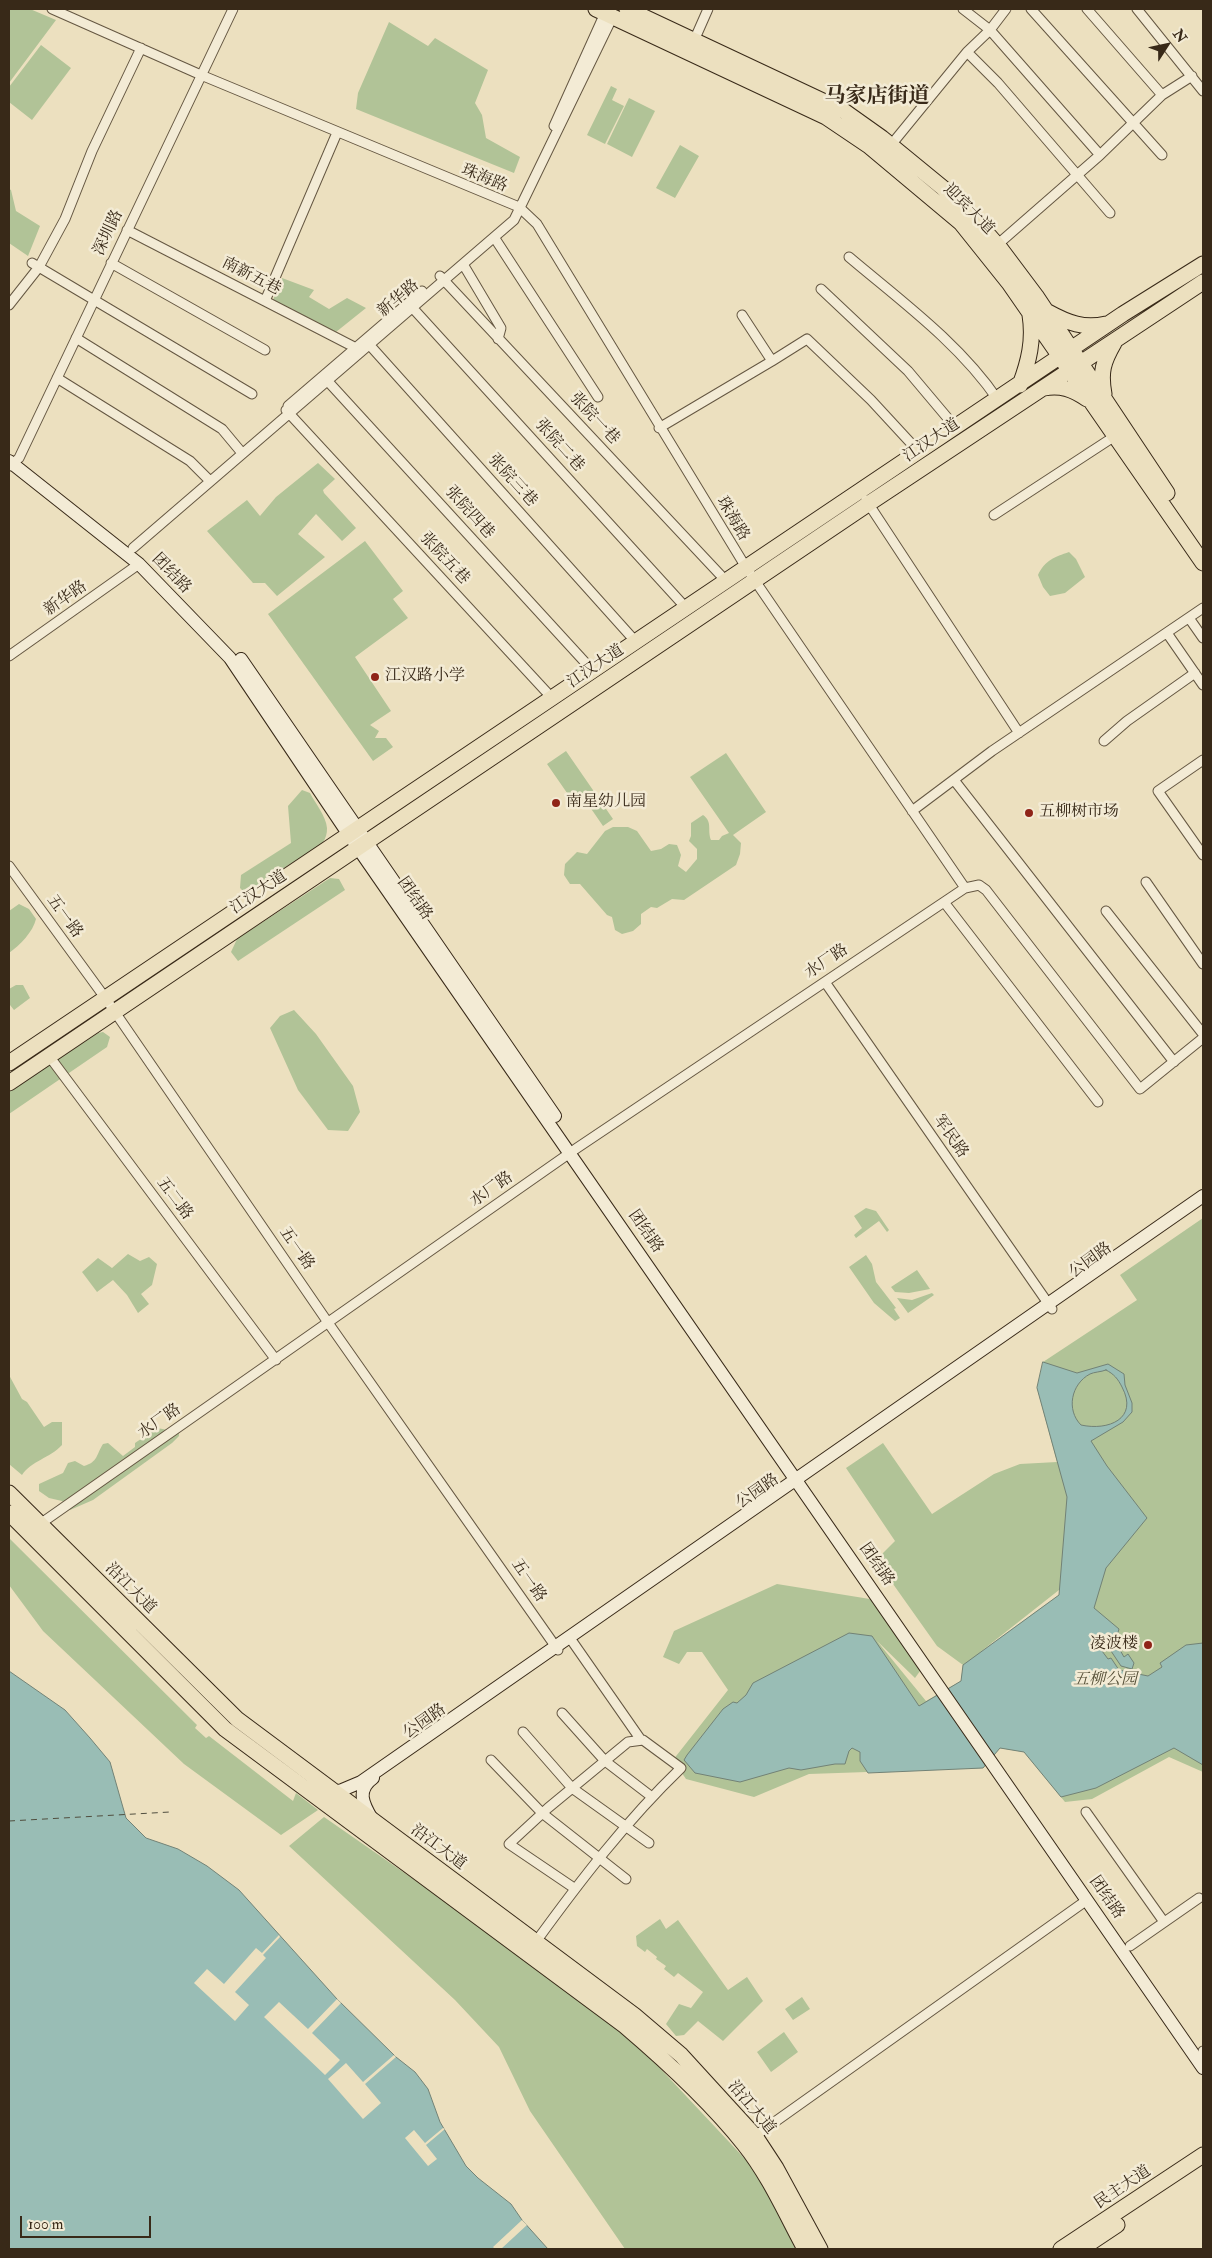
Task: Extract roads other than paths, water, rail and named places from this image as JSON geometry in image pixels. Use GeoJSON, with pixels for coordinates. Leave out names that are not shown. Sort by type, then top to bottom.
{"type":"FeatureCollection","features":[{"type":"Feature","properties":{"kind":"main road","name":"迎宾大道"},"geometry":{"type":"LineString","coordinates":[[626,9],[691,46],[826,117],[869,146],[961,223],[1029,311],[1066,353]]}},
{"type":"Feature","properties":{"kind":"main road","name":"迎宾大道"},"geometry":{"type":"LineString","coordinates":[[605,13],[691,46],[836,107],[859,120],[891,145],[970,214],[997,245],[1046,312],[1075,367],[1203,545]]}},
{"type":"Feature","properties":{"kind":"main road","name":"江汉大道"},"geometry":{"type":"LineString","coordinates":[[882,486],[919,452],[1110,323],[1203,264]]}},
{"type":"Feature","properties":{"kind":"main road","name":"江汉大道"},"geometry":{"type":"LineString","coordinates":[[9,1063],[110,1005],[750,573],[882,486],[1042,389],[1203,282]]}},
{"type":"Feature","properties":{"kind":"main road"},"geometry":{"type":"LineString","coordinates":[[1020,385],[1030,357],[1032,329],[1029,311]]}},
{"type":"Feature","properties":{"kind":"main road"},"geometry":{"type":"LineString","coordinates":[[1046,312],[1071,324],[1092,327],[1110,323]]}},
{"type":"Feature","properties":{"kind":"main road"},"geometry":{"type":"LineString","coordinates":[[1042,389],[1056,386],[1074,390],[1099,402],[1105,358],[1116,340]]}},
{"type":"Feature","properties":{"kind":"main road","name":"迎宾大道"},"geometry":{"type":"LineString","coordinates":[[1099,402],[1115,436],[1203,563]]}},
{"type":"Feature","properties":{"kind":"main road","name":"团结路"},"geometry":{"type":"LineString","coordinates":[[12,460],[131,546],[236,653],[358,838]]}},
{"type":"Feature","properties":{"kind":"main road","name":"团结路"},"geometry":{"type":"LineString","coordinates":[[12,460],[139,564],[230,658],[358,838],[941,1679],[1010,1780],[1088,1900],[1203,2068]]}},
{"type":"Feature","properties":{"kind":"main road","name":"江汉大道"},"geometry":{"type":"LineString","coordinates":[[358,838],[552,698],[725,583],[750,573]]}},
{"type":"Feature","properties":{"kind":"main road","name":"江汉大道"},"geometry":{"type":"LineString","coordinates":[[9,1083],[49,1056],[110,1005]]}},
{"type":"Feature","properties":{"kind":"main road"},"geometry":{"type":"LineString","coordinates":[[1051,1307],[1203,1196]]}},
{"type":"Feature","properties":{"kind":"main road","name":"公园路"},"geometry":{"type":"LineString","coordinates":[[375,1823],[362,1796],[363,1788],[369,1781],[801,1478],[1203,1201]]}},
{"type":"Feature","properties":{"kind":"main road"},"geometry":{"type":"LineString","coordinates":[[308,1790],[316,1793],[335,1792],[360,1782],[801,1478]]}},
{"type":"Feature","properties":{"kind":"main road","name":"沿江大道"},"geometry":{"type":"LineString","coordinates":[[9,1493],[238,1719],[535,1943],[634,2015],[681,2055],[755,2136],[776,2168],[820,2249]]}},
{"type":"Feature","properties":{"kind":"main road","name":"沿江大道"},"geometry":{"type":"LineString","coordinates":[[9,1514],[225,1729],[625,2026],[671,2066],[744,2144],[806,2249]]}},
{"type":"Feature","properties":{"kind":"main road","name":"团结路"},"geometry":{"type":"LineString","coordinates":[[1010,1780],[1130,1946],[1203,2052]]}},
{"type":"Feature","properties":{"kind":"main road","name":"民主大道"},"geometry":{"type":"LineString","coordinates":[[1061,2249],[1203,2155]]}},
{"type":"Feature","properties":{"kind":"main road","name":"民主大道"},"geometry":{"type":"LineString","coordinates":[[1081,2249],[1203,2166]]}},
{"type":"Feature","properties":{"kind":"street","name":"珠海路"},"geometry":{"type":"LineString","coordinates":[[45,9],[336,135],[519,208]]}},
{"type":"Feature","properties":{"kind":"street","name":"珠海路"},"geometry":{"type":"LineString","coordinates":[[52,9],[141,50]]}},
{"type":"Feature","properties":{"kind":"street","name":"深圳路"},"geometry":{"type":"LineString","coordinates":[[12,460],[57,378],[232,9]]}},
{"type":"Feature","properties":{"kind":"street"},"geometry":{"type":"LineString","coordinates":[[691,46],[708,9]]}},
{"type":"Feature","properties":{"kind":"street"},"geometry":{"type":"LineString","coordinates":[[963,9],[990,30],[1100,155]]}},
{"type":"Feature","properties":{"kind":"street"},"geometry":{"type":"LineString","coordinates":[[891,145],[967,52],[990,30],[1006,9]]}},
{"type":"Feature","properties":{"kind":"street"},"geometry":{"type":"LineString","coordinates":[[1031,9],[1162,155]]}},
{"type":"Feature","properties":{"kind":"street"},"geometry":{"type":"LineString","coordinates":[[1087,9],[1162,95]]}},
{"type":"Feature","properties":{"kind":"street"},"geometry":{"type":"LineString","coordinates":[[1137,9],[1203,91]]}},
{"type":"Feature","properties":{"kind":"street","name":"新华路"},"geometry":{"type":"LineString","coordinates":[[440,279],[463,264],[514,220],[605,13]]}},
{"type":"Feature","properties":{"kind":"street"},"geometry":{"type":"LineString","coordinates":[[9,305],[65,219],[92,151],[141,50]]}},
{"type":"Feature","properties":{"kind":"street"},"geometry":{"type":"LineString","coordinates":[[967,52],[998,83],[1110,213]]}},
{"type":"Feature","properties":{"kind":"street","name":"珠海路"},"geometry":{"type":"LineString","coordinates":[[200,76],[519,208],[537,224],[750,573],[965,888]]}},
{"type":"Feature","properties":{"kind":"street"},"geometry":{"type":"LineString","coordinates":[[997,245],[1077,176],[1134,124],[1162,95],[1192,76]]}},
{"type":"Feature","properties":{"kind":"street"},"geometry":{"type":"LineString","coordinates":[[265,301],[336,135]]}},
{"type":"Feature","properties":{"kind":"street","name":"新华路"},"geometry":{"type":"LineString","coordinates":[[131,546],[440,279],[519,208]]}},
{"type":"Feature","properties":{"kind":"street","name":"南新五巷"},"geometry":{"type":"LineString","coordinates":[[127,230],[358,349]]}},
{"type":"Feature","properties":{"kind":"street"},"geometry":{"type":"LineString","coordinates":[[494,237],[598,397]]}},
{"type":"Feature","properties":{"kind":"street"},"geometry":{"type":"LineString","coordinates":[[849,257],[931,326],[969,363],[998,400]]}},
{"type":"Feature","properties":{"kind":"street"},"geometry":{"type":"LineString","coordinates":[[111,263],[265,350]]}},
{"type":"Feature","properties":{"kind":"street"},"geometry":{"type":"LineString","coordinates":[[463,264],[501,328],[498,339]]}},
{"type":"Feature","properties":{"kind":"street"},"geometry":{"type":"LineString","coordinates":[[35,265],[252,394]]}},
{"type":"Feature","properties":{"kind":"street","name":"张院一巷"},"geometry":{"type":"LineString","coordinates":[[440,279],[725,583]]}},
{"type":"Feature","properties":{"kind":"street","name":"张院一巷"},"geometry":{"type":"LineString","coordinates":[[440,279],[725,583]]}},
{"type":"Feature","properties":{"kind":"street"},"geometry":{"type":"LineString","coordinates":[[821,290],[908,371],[956,428]]}},
{"type":"Feature","properties":{"kind":"street","name":"张院二巷"},"geometry":{"type":"LineString","coordinates":[[409,306],[686,610]]}},
{"type":"Feature","properties":{"kind":"street"},"geometry":{"type":"LineString","coordinates":[[742,315],[772,361]]}},
{"type":"Feature","properties":{"kind":"street"},"geometry":{"type":"LineString","coordinates":[[76,338],[222,429],[240,451]]}},
{"type":"Feature","properties":{"kind":"street"},"geometry":{"type":"LineString","coordinates":[[660,428],[807,339],[870,400],[919,452]]}},
{"type":"Feature","properties":{"kind":"street","name":"张院三巷"},"geometry":{"type":"LineString","coordinates":[[367,342],[636,642]]}},
{"type":"Feature","properties":{"kind":"street"},"geometry":{"type":"LineString","coordinates":[[57,378],[190,461],[208,479]]}},
{"type":"Feature","properties":{"kind":"street","name":"张院四巷"},"geometry":{"type":"LineString","coordinates":[[325,378],[593,672]]}},
{"type":"Feature","properties":{"kind":"street","name":"张院五巷"},"geometry":{"type":"LineString","coordinates":[[287,411],[552,698]]}},
{"type":"Feature","properties":{"kind":"street"},"geometry":{"type":"LineString","coordinates":[[994,515],[1115,436]]}},
{"type":"Feature","properties":{"kind":"street"},"geometry":{"type":"LineString","coordinates":[[864,498],[1019,733]]}},
{"type":"Feature","properties":{"kind":"street","name":"新华路"},"geometry":{"type":"LineString","coordinates":[[9,656],[139,564]]}},
{"type":"Feature","properties":{"kind":"street"},"geometry":{"type":"LineString","coordinates":[[912,811],[1019,733],[1203,608]]}},
{"type":"Feature","properties":{"kind":"street"},"geometry":{"type":"LineString","coordinates":[[1189,618],[1203,638]]}},
{"type":"Feature","properties":{"kind":"street"},"geometry":{"type":"LineString","coordinates":[[1167,632],[1203,685]]}},
{"type":"Feature","properties":{"kind":"street"},"geometry":{"type":"LineString","coordinates":[[1104,741],[1127,720],[1195,673]]}},
{"type":"Feature","properties":{"kind":"street"},"geometry":{"type":"LineString","coordinates":[[1203,760],[1158,790],[1203,856]]}},
{"type":"Feature","properties":{"kind":"street"},"geometry":{"type":"LineString","coordinates":[[954,780],[1174,1062]]}},
{"type":"Feature","properties":{"kind":"street","name":"五一路"},"geometry":{"type":"LineString","coordinates":[[9,866],[110,1005],[329,1324],[557,1648]]}},
{"type":"Feature","properties":{"kind":"street"},"geometry":{"type":"LineString","coordinates":[[1146,882],[1203,964]]}},
{"type":"Feature","properties":{"kind":"street"},"geometry":{"type":"LineString","coordinates":[[965,888],[979,885],[986,890],[1140,1089],[1203,1038]]}},
{"type":"Feature","properties":{"kind":"street","name":"水厂路"},"geometry":{"type":"LineString","coordinates":[[40,1524],[329,1324],[574,1150],[965,888]]}},
{"type":"Feature","properties":{"kind":"street"},"geometry":{"type":"LineString","coordinates":[[944,902],[1098,1102]]}},
{"type":"Feature","properties":{"kind":"street"},"geometry":{"type":"LineString","coordinates":[[1106,911],[1203,1034]]}},
{"type":"Feature","properties":{"kind":"street","name":"军民路"},"geometry":{"type":"LineString","coordinates":[[825,982],[1051,1307]]}},
{"type":"Feature","properties":{"kind":"street","name":"五二路"},"geometry":{"type":"LineString","coordinates":[[49,1056],[276,1360]]}},
{"type":"Feature","properties":{"kind":"street"},"geometry":{"type":"LineString","coordinates":[[535,1943],[598,1858],[652,1797],[681,1768],[641,1740],[572,1640]]}},
{"type":"Feature","properties":{"kind":"street"},"geometry":{"type":"LineString","coordinates":[[562,1713],[605,1761],[652,1797]]}},
{"type":"Feature","properties":{"kind":"street"},"geometry":{"type":"LineString","coordinates":[[522,1732],[572,1788],[649,1843]]}},
{"type":"Feature","properties":{"kind":"street"},"geometry":{"type":"LineString","coordinates":[[574,1888],[509,1844],[542,1813],[628,1742],[641,1740]]}},
{"type":"Feature","properties":{"kind":"street"},"geometry":{"type":"LineString","coordinates":[[491,1760],[542,1813],[626,1879]]}},
{"type":"Feature","properties":{"kind":"street"},"geometry":{"type":"LineString","coordinates":[[1086,1812],[1164,1922]]}},
{"type":"Feature","properties":{"kind":"street"},"geometry":{"type":"LineString","coordinates":[[755,2136],[1088,1900]]}},
{"type":"Feature","properties":{"kind":"street"},"geometry":{"type":"LineString","coordinates":[[1130,1946],[1164,1922],[1202,1900]]}},
{"type":"Feature","properties":{"kind":"water","name":"五柳公园"},"geometry":{"type":"Polygon","coordinates":[[[1043,1362],[1077,1373],[1108,1364],[1124,1374],[1125,1385],[1132,1403],[1132,1412],[1123,1422],[1091,1441],[1107,1466],[1147,1518],[1106,1568],[1094,1608],[1119,1629],[1114,1646],[1102,1651],[1108,1659],[1111,1658],[1119,1670],[1148,1676],[1162,1667],[1160,1663],[1186,1645],[1203,1643],[1203,1765],[1174,1748],[1096,1788],[1061,1797],[1024,1752],[1000,1748],[983,1768],[868,1773],[860,1761],[860,1752],[852,1748],[849,1751],[845,1764],[801,1770],[789,1768],[740,1782],[695,1773],[684,1760],[723,1709],[733,1702],[737,1703],[746,1695],[753,1683],[849,1633],[872,1636],[919,1706],[961,1681],[963,1665],[1059,1595],[1067,1497],[1037,1388],[1043,1362]],[[1106,1370],[1090,1374],[1078,1384],[1072,1405],[1076,1419],[1081,1425],[1101,1426],[1110,1424],[1124,1415],[1127,1407],[1122,1387],[1114,1375],[1106,1370]]]}},
{"type":"Feature","properties":{"kind":"water"},"geometry":{"type":"Polygon","coordinates":[[[1119,1642],[1123,1647],[1120,1650],[1124,1657],[1128,1654],[1134,1663],[1132,1669],[1121,1666],[1111,1651],[1118,1646],[1119,1642]]]}},
{"type":"Feature","properties":{"kind":"water"},"geometry":{"type":"Polygon","coordinates":[[[9,1671],[65,1710],[110,1762],[126,1818],[146,1838],[178,1849],[207,1866],[239,1890],[337,1999],[396,2057],[415,2072],[428,2089],[440,2122],[466,2166],[511,2204],[522,2220],[548,2249],[9,2249],[9,1671]]]}},
{"type":"Feature","properties":{"kind":"place","name":"江汉路小学"},"geometry":{"type":"Point","coordinates":[375,677]}},
{"type":"Feature","properties":{"kind":"place","name":"南星幼儿园"},"geometry":{"type":"Point","coordinates":[556,803]}},
{"type":"Feature","properties":{"kind":"place","name":"五柳树市场"},"geometry":{"type":"Point","coordinates":[1029,813]}},
{"type":"Feature","properties":{"kind":"place","name":"凌波楼"},"geometry":{"type":"Point","coordinates":[1148,1645]}},
{"type":"Feature","properties":{"kind":"district","name":"马家店街道"},"geometry":{"type":"Point","coordinates":[877,97]}}]}
